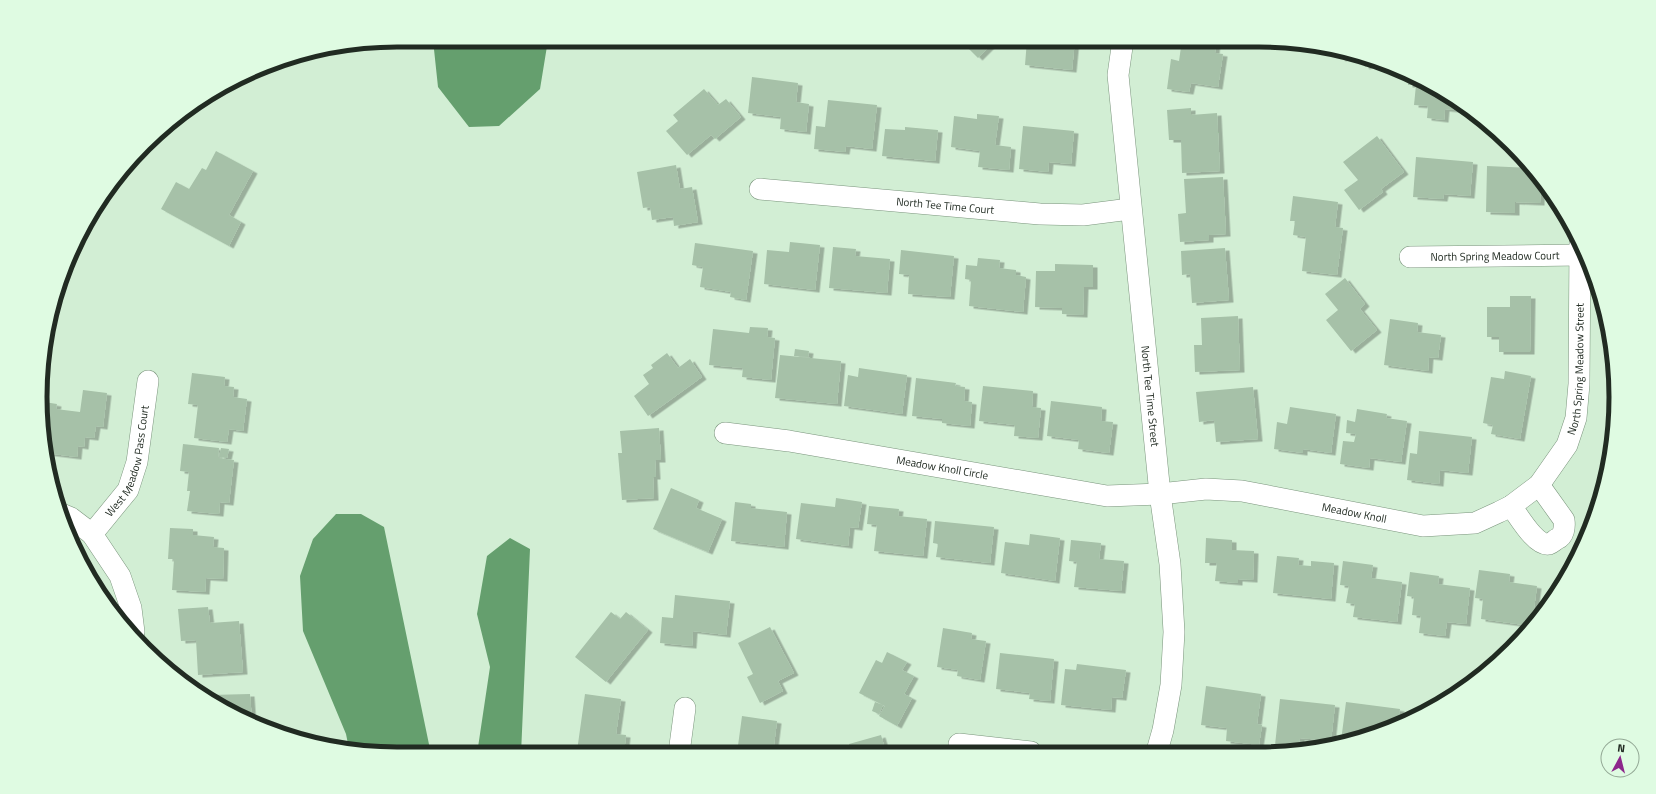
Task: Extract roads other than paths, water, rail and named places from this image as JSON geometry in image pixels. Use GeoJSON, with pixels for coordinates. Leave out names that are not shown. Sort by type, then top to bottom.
{"type":"FeatureCollection","features":[{"type":"Feature","properties":{"kind":"street","name":"North Tee Time Street"},"geometry":{"type":"LineString","coordinates":[[1122,47],[1118,75],[1130,209],[1160,494],[1170,564],[1174,632],[1171,685],[1163,730],[1158,747]]}},
{"type":"Feature","properties":{"kind":"street","name":"North Tee Time Court"},"geometry":{"type":"LineString","coordinates":[[760,189],[1040,214],[1084,215],[1130,209]]}},
{"type":"Feature","properties":{"kind":"street","name":"North Spring Meadow Court"},"geometry":{"type":"LineString","coordinates":[[1410,257],[1576,249]]}},
{"type":"Feature","properties":{"kind":"street","name":"North Spring Meadow Street"},"geometry":{"type":"LineString","coordinates":[[1539,485],[1567,445],[1576,418],[1579,384],[1580,258]]}},
{"type":"Feature","properties":{"kind":"street","name":"West Meadow Pass Court"},"geometry":{"type":"LineString","coordinates":[[92,534],[128,490],[137,462],[148,381]]}},
{"type":"Feature","properties":{"kind":"street","name":"Meadow Knoll Circle"},"geometry":{"type":"LineString","coordinates":[[725,433],[789,441],[1082,493],[1107,496],[1160,494]]}},
{"type":"Feature","properties":{"kind":"street","name":"Meadow Knoll"},"geometry":{"type":"LineString","coordinates":[[1160,494],[1206,488],[1242,490],[1423,526],[1475,523],[1511,506],[1539,485]]}},
{"type":"Feature","properties":{"kind":"street"},"geometry":{"type":"LineString","coordinates":[[1511,506],[1535,539],[1542,543],[1549,544],[1560,538],[1565,527],[1564,520],[1539,485]]}},
{"type":"Feature","properties":{"kind":"street"},"geometry":{"type":"LineString","coordinates":[[69,517],[92,534],[120,576],[131,608],[133,627]]}},
{"type":"Feature","properties":{"kind":"street"},"geometry":{"type":"LineString","coordinates":[[680,747],[685,708]]}},
{"type":"Feature","properties":{"kind":"street"},"geometry":{"type":"LineString","coordinates":[[958,744],[985,747]]}}]}
